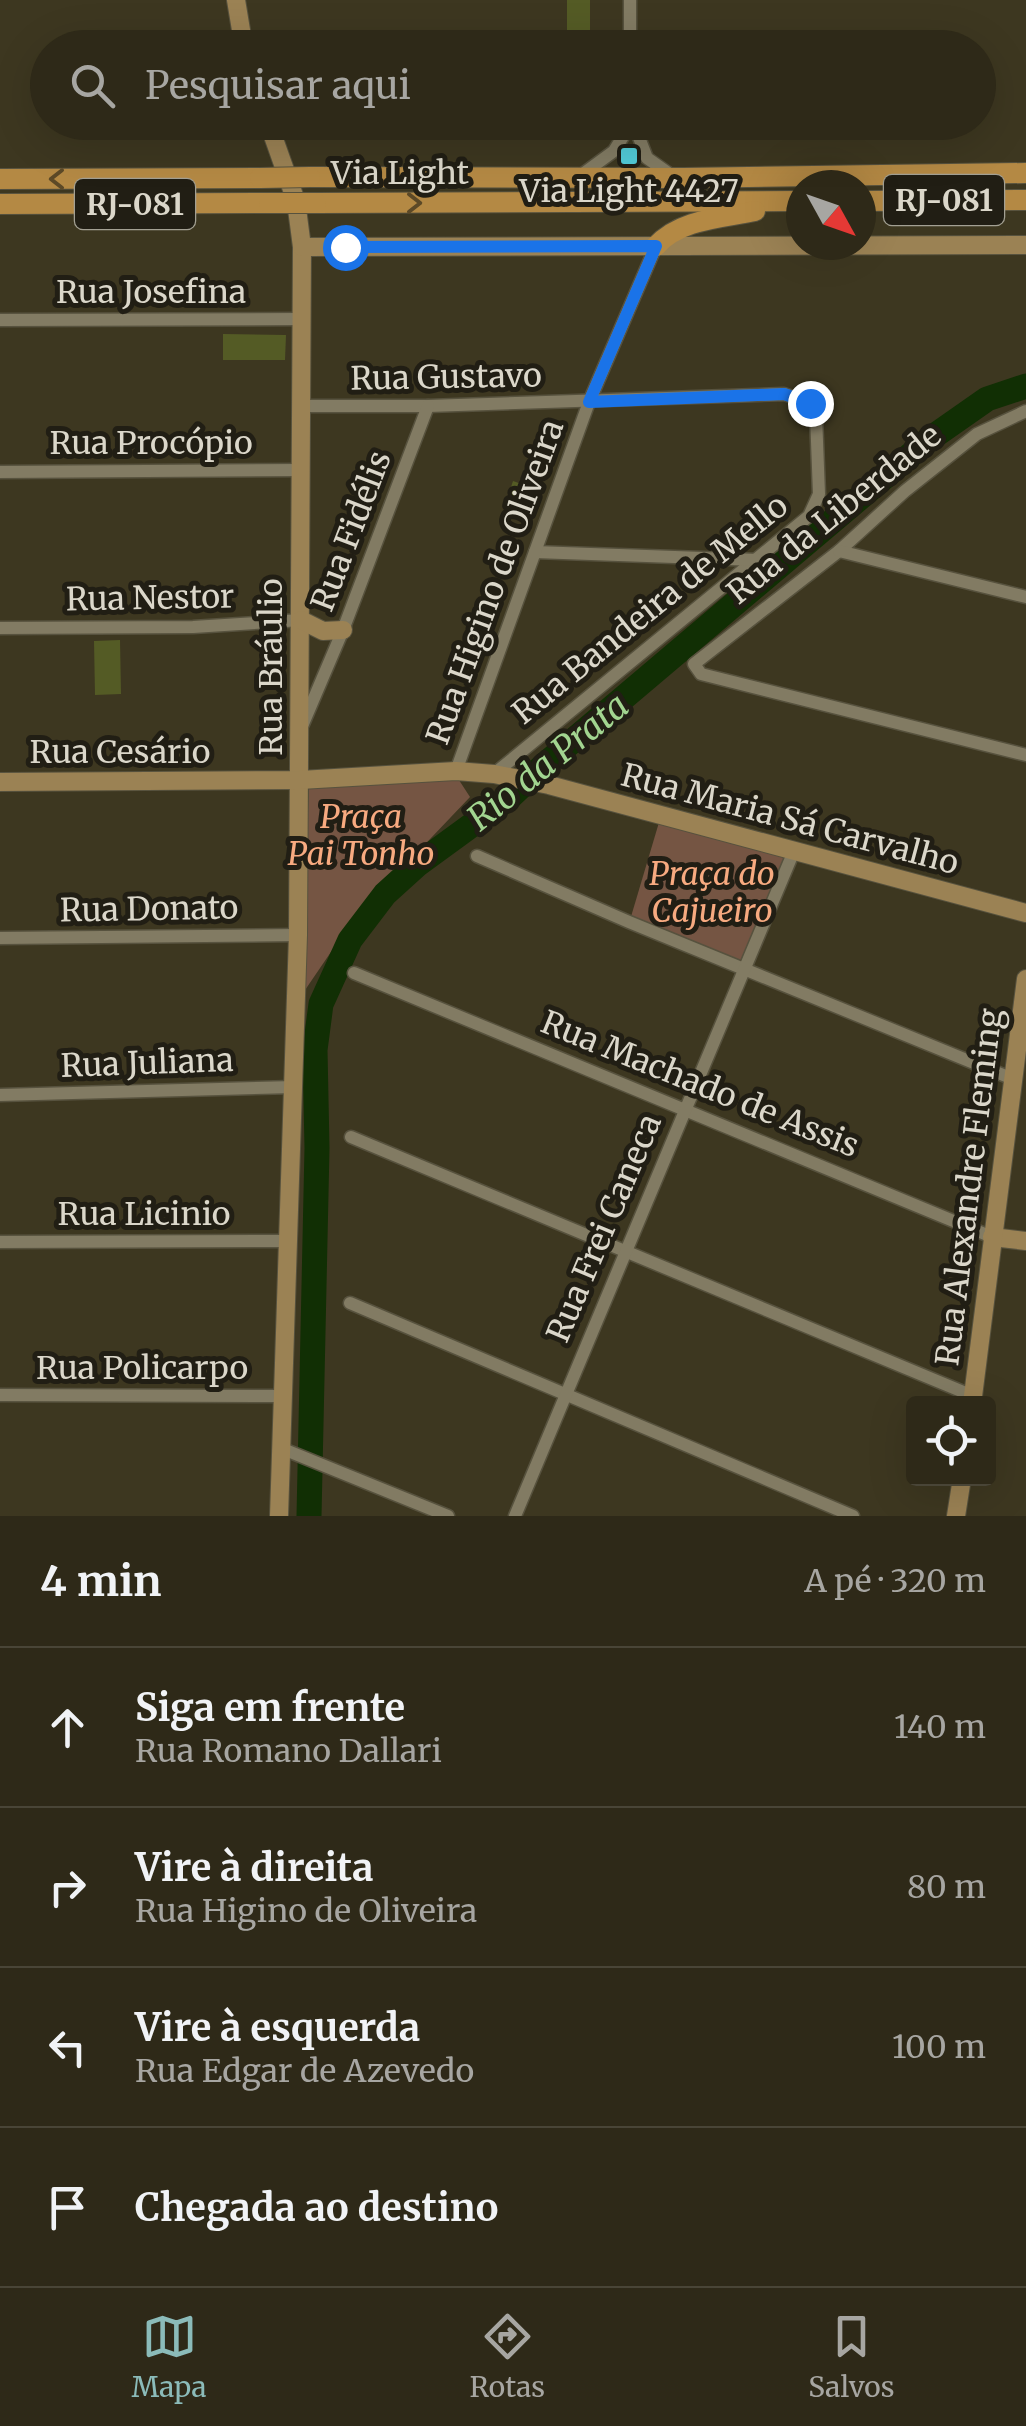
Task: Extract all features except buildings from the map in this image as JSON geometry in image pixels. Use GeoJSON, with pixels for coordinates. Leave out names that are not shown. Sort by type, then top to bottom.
{"type":"FeatureCollection","features":[{"type":"Feature","properties":{"kind":"main road","name":"Via Light"},"geometry":{"type":"LineString","coordinates":[[0,179],[1026,173]]}},
{"type":"Feature","properties":{"kind":"main road","name":"RJ-081"},"geometry":{"type":"LineString","coordinates":[[876,201],[1026,200]]}},
{"type":"Feature","properties":{"kind":"main road","name":"Via Light"},"geometry":{"type":"LineString","coordinates":[[0,204],[786,202]]}},
{"type":"Feature","properties":{"kind":"main road"},"geometry":{"type":"LineString","coordinates":[[656,246],[692,224],[786,205]]}},
{"type":"Feature","properties":{"kind":"street"},"geometry":{"type":"LineString","coordinates":[[236,0],[241,30]]}},
{"type":"Feature","properties":{"kind":"street"},"geometry":{"type":"LineString","coordinates":[[630,0],[630,30]]}},
{"type":"Feature","properties":{"kind":"street","name":"Rua Bráulio"},"geometry":{"type":"LineString","coordinates":[[274,140],[296,201],[302,247],[303,406],[298,935],[283,1396],[292,1452],[279,1516]]}},
{"type":"Feature","properties":{"kind":"street"},"geometry":{"type":"LineString","coordinates":[[580,176],[614,151],[621,140]]}},
{"type":"Feature","properties":{"kind":"street"},"geometry":{"type":"LineString","coordinates":[[640,140],[647,158],[673,177]]}},
{"type":"Feature","properties":{"kind":"street","name":"Rua Higino de Oliveira"},"geometry":{"type":"LineString","coordinates":[[456,771],[589,402],[656,246]]}},
{"type":"Feature","properties":{"kind":"street"},"geometry":{"type":"LineString","coordinates":[[302,247],[1026,246]]}},
{"type":"Feature","properties":{"kind":"street","name":"Rua Josefina"},"geometry":{"type":"LineString","coordinates":[[0,320],[302,319]]}},
{"type":"Feature","properties":{"kind":"street","name":"Rua Gustavo"},"geometry":{"type":"LineString","coordinates":[[303,406],[589,402],[784,394],[810,403],[816,414]]}},
{"type":"Feature","properties":{"kind":"street","name":"Rua Fidélis"},"geometry":{"type":"LineString","coordinates":[[300,730],[343,630],[428,406]]}},
{"type":"Feature","properties":{"kind":"street","name":"Rua da Liberdade"},"geometry":{"type":"LineString","coordinates":[[1026,411],[976,434],[839,551],[694,664],[700,674],[1026,754]]}},
{"type":"Feature","properties":{"kind":"street","name":"Rua Bandeira de Mello"},"geometry":{"type":"LineString","coordinates":[[503,775],[799,526],[816,506],[819,494],[816,414]]}},
{"type":"Feature","properties":{"kind":"street","name":"Rua Procópio"},"geometry":{"type":"LineString","coordinates":[[0,472],[302,470]]}},
{"type":"Feature","properties":{"kind":"street"},"geometry":{"type":"LineString","coordinates":[[839,551],[1026,597]]}},
{"type":"Feature","properties":{"kind":"street"},"geometry":{"type":"LineString","coordinates":[[535,552],[758,560]]}},
{"type":"Feature","properties":{"kind":"street"},"geometry":{"type":"LineString","coordinates":[[301,620],[324,630],[343,630]]}},
{"type":"Feature","properties":{"kind":"street","name":"Rua Nestor"},"geometry":{"type":"LineString","coordinates":[[0,628],[192,627],[301,620]]}},
{"type":"Feature","properties":{"kind":"street","name":"Rua Maria Sá Carvalho"},"geometry":{"type":"LineString","coordinates":[[300,780],[456,771],[503,775],[1026,913]]}},
{"type":"Feature","properties":{"kind":"street","name":"Rua Cesário"},"geometry":{"type":"LineString","coordinates":[[0,782],[300,780]]}},
{"type":"Feature","properties":{"kind":"street","name":"Rua Frei Caneca"},"geometry":{"type":"LineString","coordinates":[[515,1516],[794,851]]}},
{"type":"Feature","properties":{"kind":"street"},"geometry":{"type":"LineString","coordinates":[[477,856],[1017,1088]]}},
{"type":"Feature","properties":{"kind":"street","name":"Rua Donato"},"geometry":{"type":"LineString","coordinates":[[0,938],[298,935]]}},
{"type":"Feature","properties":{"kind":"street","name":"Rua Machado de Assis"},"geometry":{"type":"LineString","coordinates":[[354,973],[992,1237],[1026,1241]]}},
{"type":"Feature","properties":{"kind":"street","name":"Rua Alexandre Fleming"},"geometry":{"type":"LineString","coordinates":[[972,1396],[992,1237],[1017,1088],[1026,979]]}},
{"type":"Feature","properties":{"kind":"street","name":"Rua Juliana"},"geometry":{"type":"LineString","coordinates":[[0,1095],[294,1087]]}},
{"type":"Feature","properties":{"kind":"street"},"geometry":{"type":"LineString","coordinates":[[351,1137],[963,1396]]}},
{"type":"Feature","properties":{"kind":"street","name":"Rua Licinio"},"geometry":{"type":"LineString","coordinates":[[0,1242],[288,1241]]}},
{"type":"Feature","properties":{"kind":"street"},"geometry":{"type":"LineString","coordinates":[[350,1304],[853,1516]]}},
{"type":"Feature","properties":{"kind":"street","name":"Rua Policarpo"},"geometry":{"type":"LineString","coordinates":[[0,1395],[283,1396]]}},
{"type":"Feature","properties":{"kind":"street"},"geometry":{"type":"LineString","coordinates":[[292,1452],[448,1516]]}},
{"type":"Feature","properties":{"kind":"street"},"geometry":{"type":"LineString","coordinates":[[956,1516],[961,1486]]}},
{"type":"Feature","properties":{"kind":"green space","name":"Praça Pai Tonho"},"geometry":{"type":"Polygon","coordinates":[[[457,777],[470,797],[352,921],[301,996],[309,786],[457,777]]]}},
{"type":"Feature","properties":{"kind":"green space","name":"Praça do Cajueiro"},"geometry":{"type":"Polygon","coordinates":[[[660,819],[791,853],[744,968],[630,920],[660,819]]]}},
{"type":"Feature","properties":{"kind":"waterway","name":"Rio da Prata"},"geometry":{"type":"LineString","coordinates":[[309,1516],[317,1148],[315,1050],[321,1004],[350,940],[385,894],[417,865],[510,797],[927,441],[987,399],[1026,386]]}},
{"type":"Feature","properties":{"kind":"place","name":"Via Light 4427"},"geometry":{"type":"Point","coordinates":[629,156]}},
{"type":"Feature","properties":{"kind":"route"},"geometry":{"type":"LineString","coordinates":[[345,247],[656,246],[589,402],[784,394],[810,403]]}}]}
